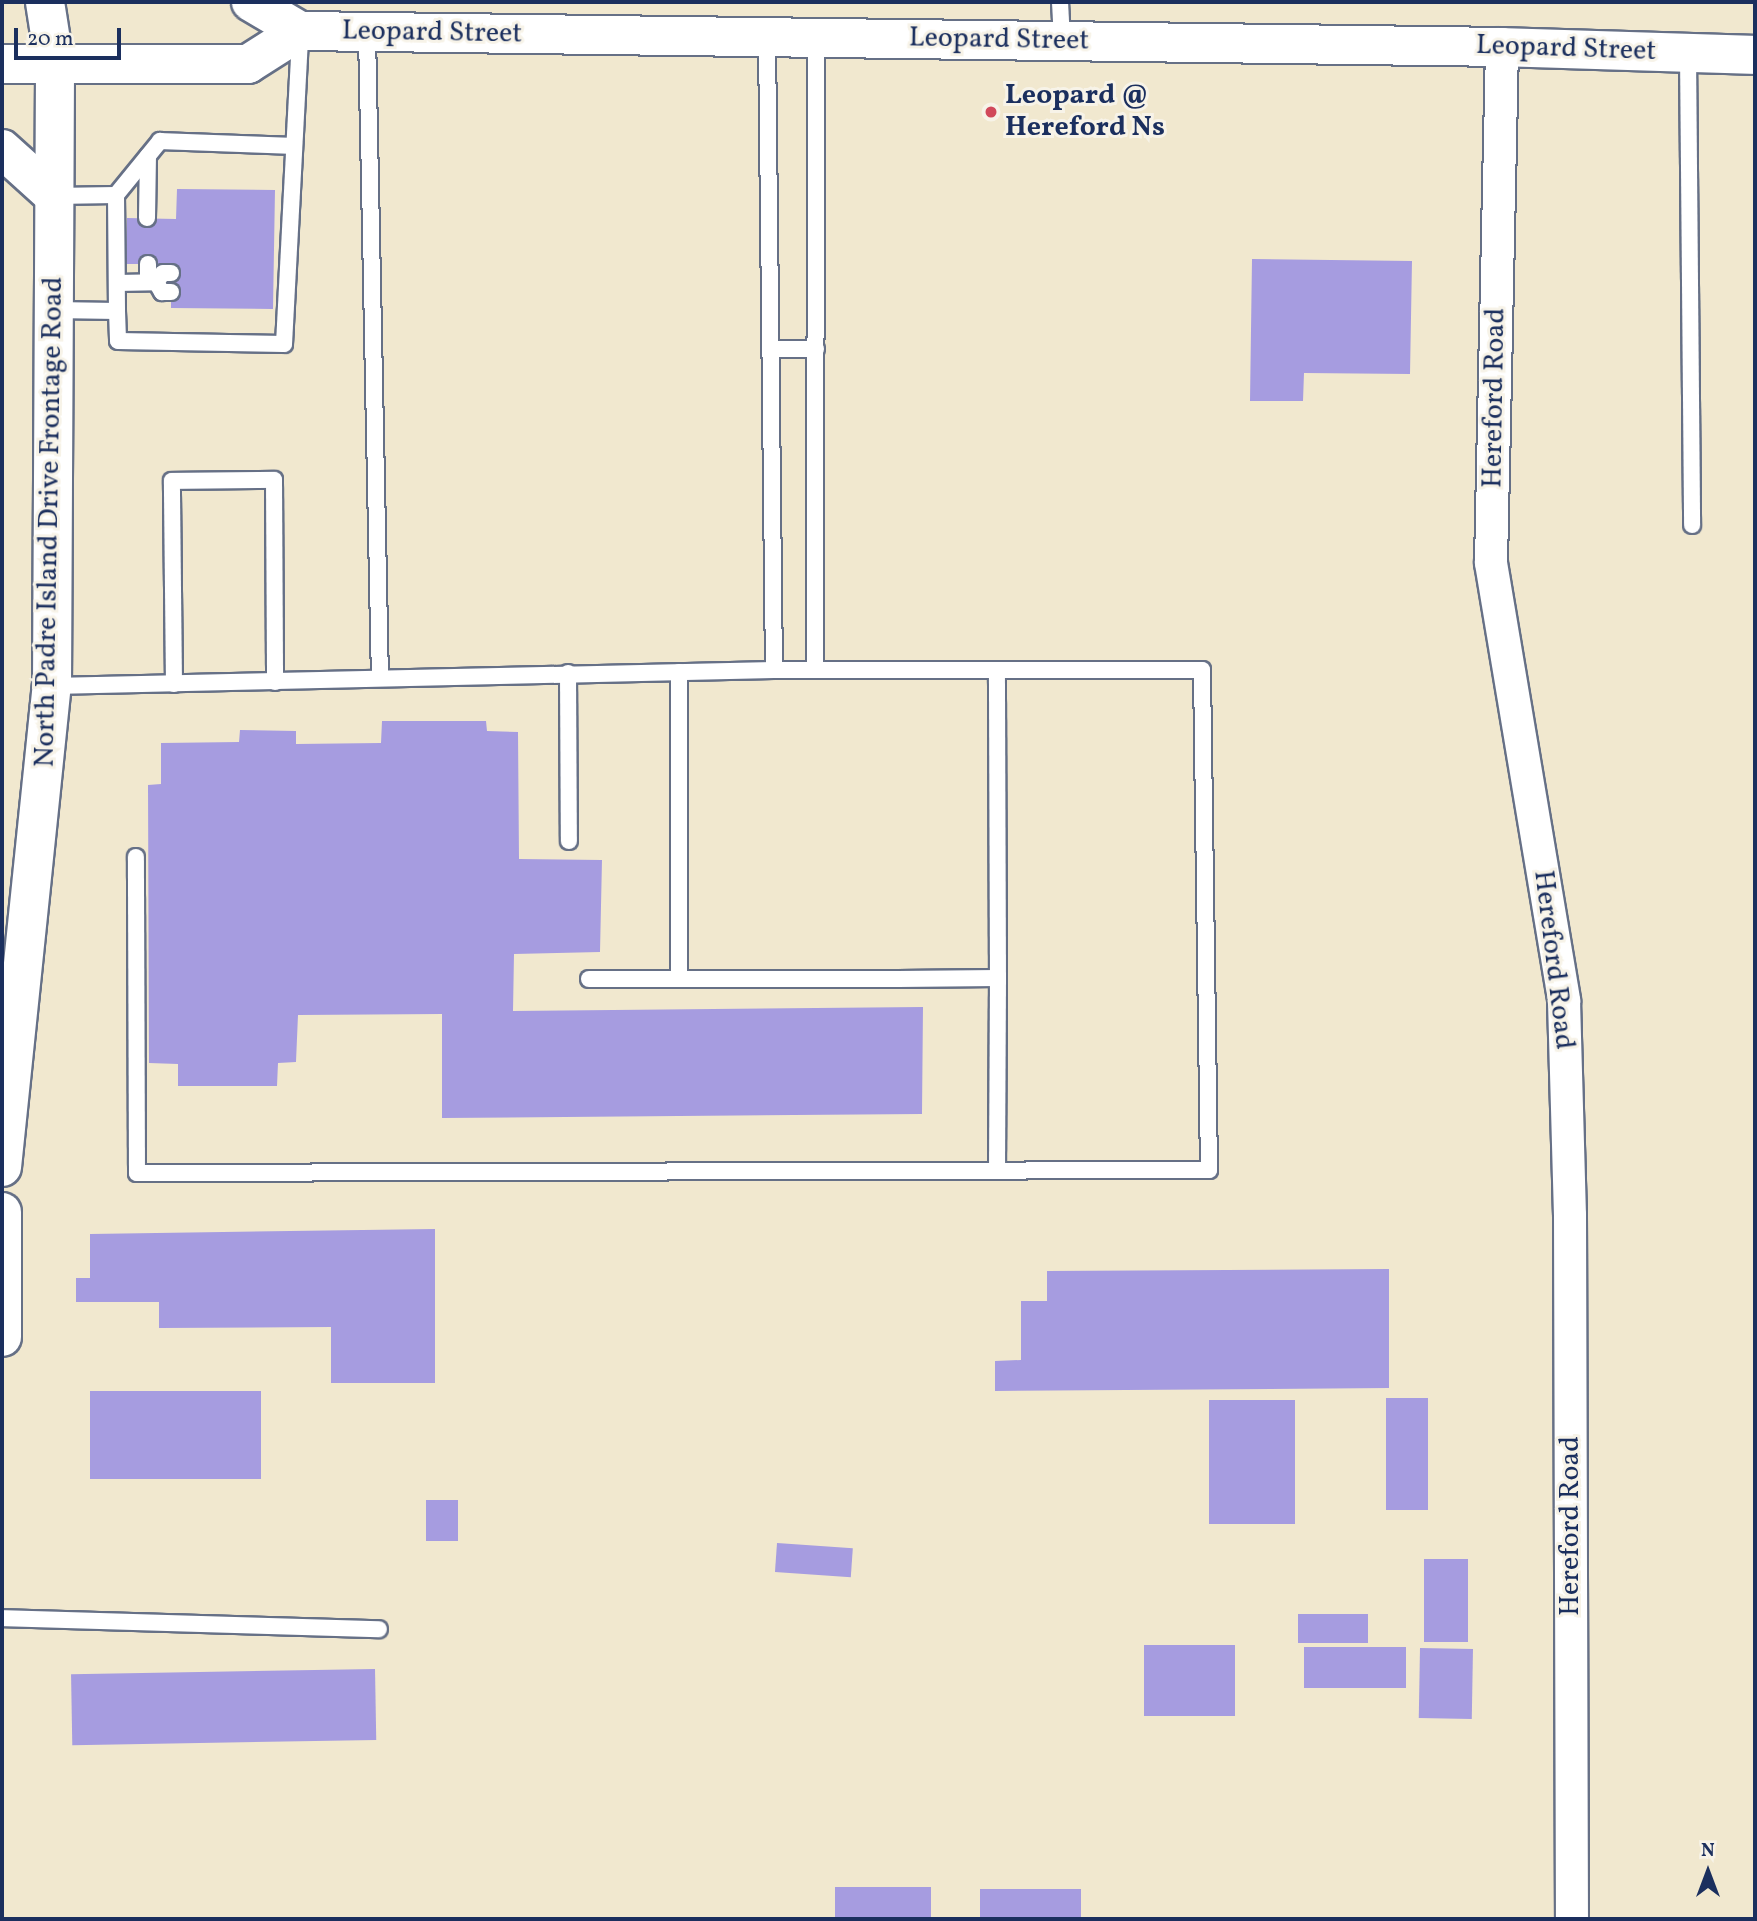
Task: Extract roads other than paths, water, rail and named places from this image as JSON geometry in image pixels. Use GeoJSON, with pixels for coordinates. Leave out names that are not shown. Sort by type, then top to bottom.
{"type":"FeatureCollection","features":[{"type":"Feature","properties":{"kind":"main road","name":"North Padre Island Drive Frontage Road"},"geometry":{"type":"LineString","coordinates":[[2,1167],[52,686],[55,66],[45,2]]}},
{"type":"Feature","properties":{"kind":"main road","name":"Leopard Street"},"geometry":{"type":"LineString","coordinates":[[251,2],[300,31],[1502,47],[1755,55]]}},
{"type":"Feature","properties":{"kind":"main road"},"geometry":{"type":"LineString","coordinates":[[2,64],[248,64],[300,31]]}},
{"type":"Feature","properties":{"kind":"main road"},"geometry":{"type":"LineString","coordinates":[[2,149],[54,196]]}},
{"type":"Feature","properties":{"kind":"main road"},"geometry":{"type":"LineString","coordinates":[[2,1212],[2,1338]]}},
{"type":"Feature","properties":{"kind":"street","name":"Hereford Road"},"geometry":{"type":"LineString","coordinates":[[1502,47],[1491,563],[1564,1001],[1570,1215],[1572,1919]]}},
{"type":"Feature","properties":{"kind":"lane"},"geometry":{"type":"LineString","coordinates":[[1060,2],[1062,41]]}},
{"type":"Feature","properties":{"kind":"lane"},"geometry":{"type":"LineString","coordinates":[[294,146],[160,141],[116,195],[118,341],[284,344],[280,273],[294,146],[300,31]]}},
{"type":"Feature","properties":{"kind":"lane"},"geometry":{"type":"LineString","coordinates":[[367,33],[380,678]]}},
{"type":"Feature","properties":{"kind":"lane"},"geometry":{"type":"LineString","coordinates":[[767,37],[774,670]]}},
{"type":"Feature","properties":{"kind":"lane"},"geometry":{"type":"LineString","coordinates":[[814,670],[816,38]]}},
{"type":"Feature","properties":{"kind":"lane"},"geometry":{"type":"LineString","coordinates":[[1688,53],[1692,525]]}},
{"type":"Feature","properties":{"kind":"lane"},"geometry":{"type":"LineString","coordinates":[[147,218],[148,156]]}},
{"type":"Feature","properties":{"kind":"lane"},"geometry":{"type":"LineString","coordinates":[[54,196],[116,195]]}},
{"type":"Feature","properties":{"kind":"lane"},"geometry":{"type":"LineString","coordinates":[[148,264],[152,282],[162,292],[171,292]]}},
{"type":"Feature","properties":{"kind":"lane"},"geometry":{"type":"LineString","coordinates":[[117,283],[152,282],[163,273],[171,273]]}},
{"type":"Feature","properties":{"kind":"lane"},"geometry":{"type":"LineString","coordinates":[[54,310],[117,311]]}},
{"type":"Feature","properties":{"kind":"lane"},"geometry":{"type":"LineString","coordinates":[[771,349],[816,349]]}},
{"type":"Feature","properties":{"kind":"lane"},"geometry":{"type":"LineString","coordinates":[[173,684],[172,481],[274,480],[275,682]]}},
{"type":"Feature","properties":{"kind":"lane"},"geometry":{"type":"LineString","coordinates":[[52,686],[774,670],[1202,670],[1209,1170],[137,1173],[136,857]]}},
{"type":"Feature","properties":{"kind":"lane"},"geometry":{"type":"LineString","coordinates":[[997,670],[997,1170]]}},
{"type":"Feature","properties":{"kind":"lane"},"geometry":{"type":"LineString","coordinates":[[679,672],[679,979]]}},
{"type":"Feature","properties":{"kind":"lane"},"geometry":{"type":"LineString","coordinates":[[568,673],[569,841]]}},
{"type":"Feature","properties":{"kind":"lane"},"geometry":{"type":"LineString","coordinates":[[589,979],[998,978]]}},
{"type":"Feature","properties":{"kind":"lane"},"geometry":{"type":"LineString","coordinates":[[2,1618],[379,1629]]}},
{"type":"Feature","properties":{"kind":"place","name":"Leopard @ Hereford Ns"},"geometry":{"type":"Point","coordinates":[991,112]}}]}
